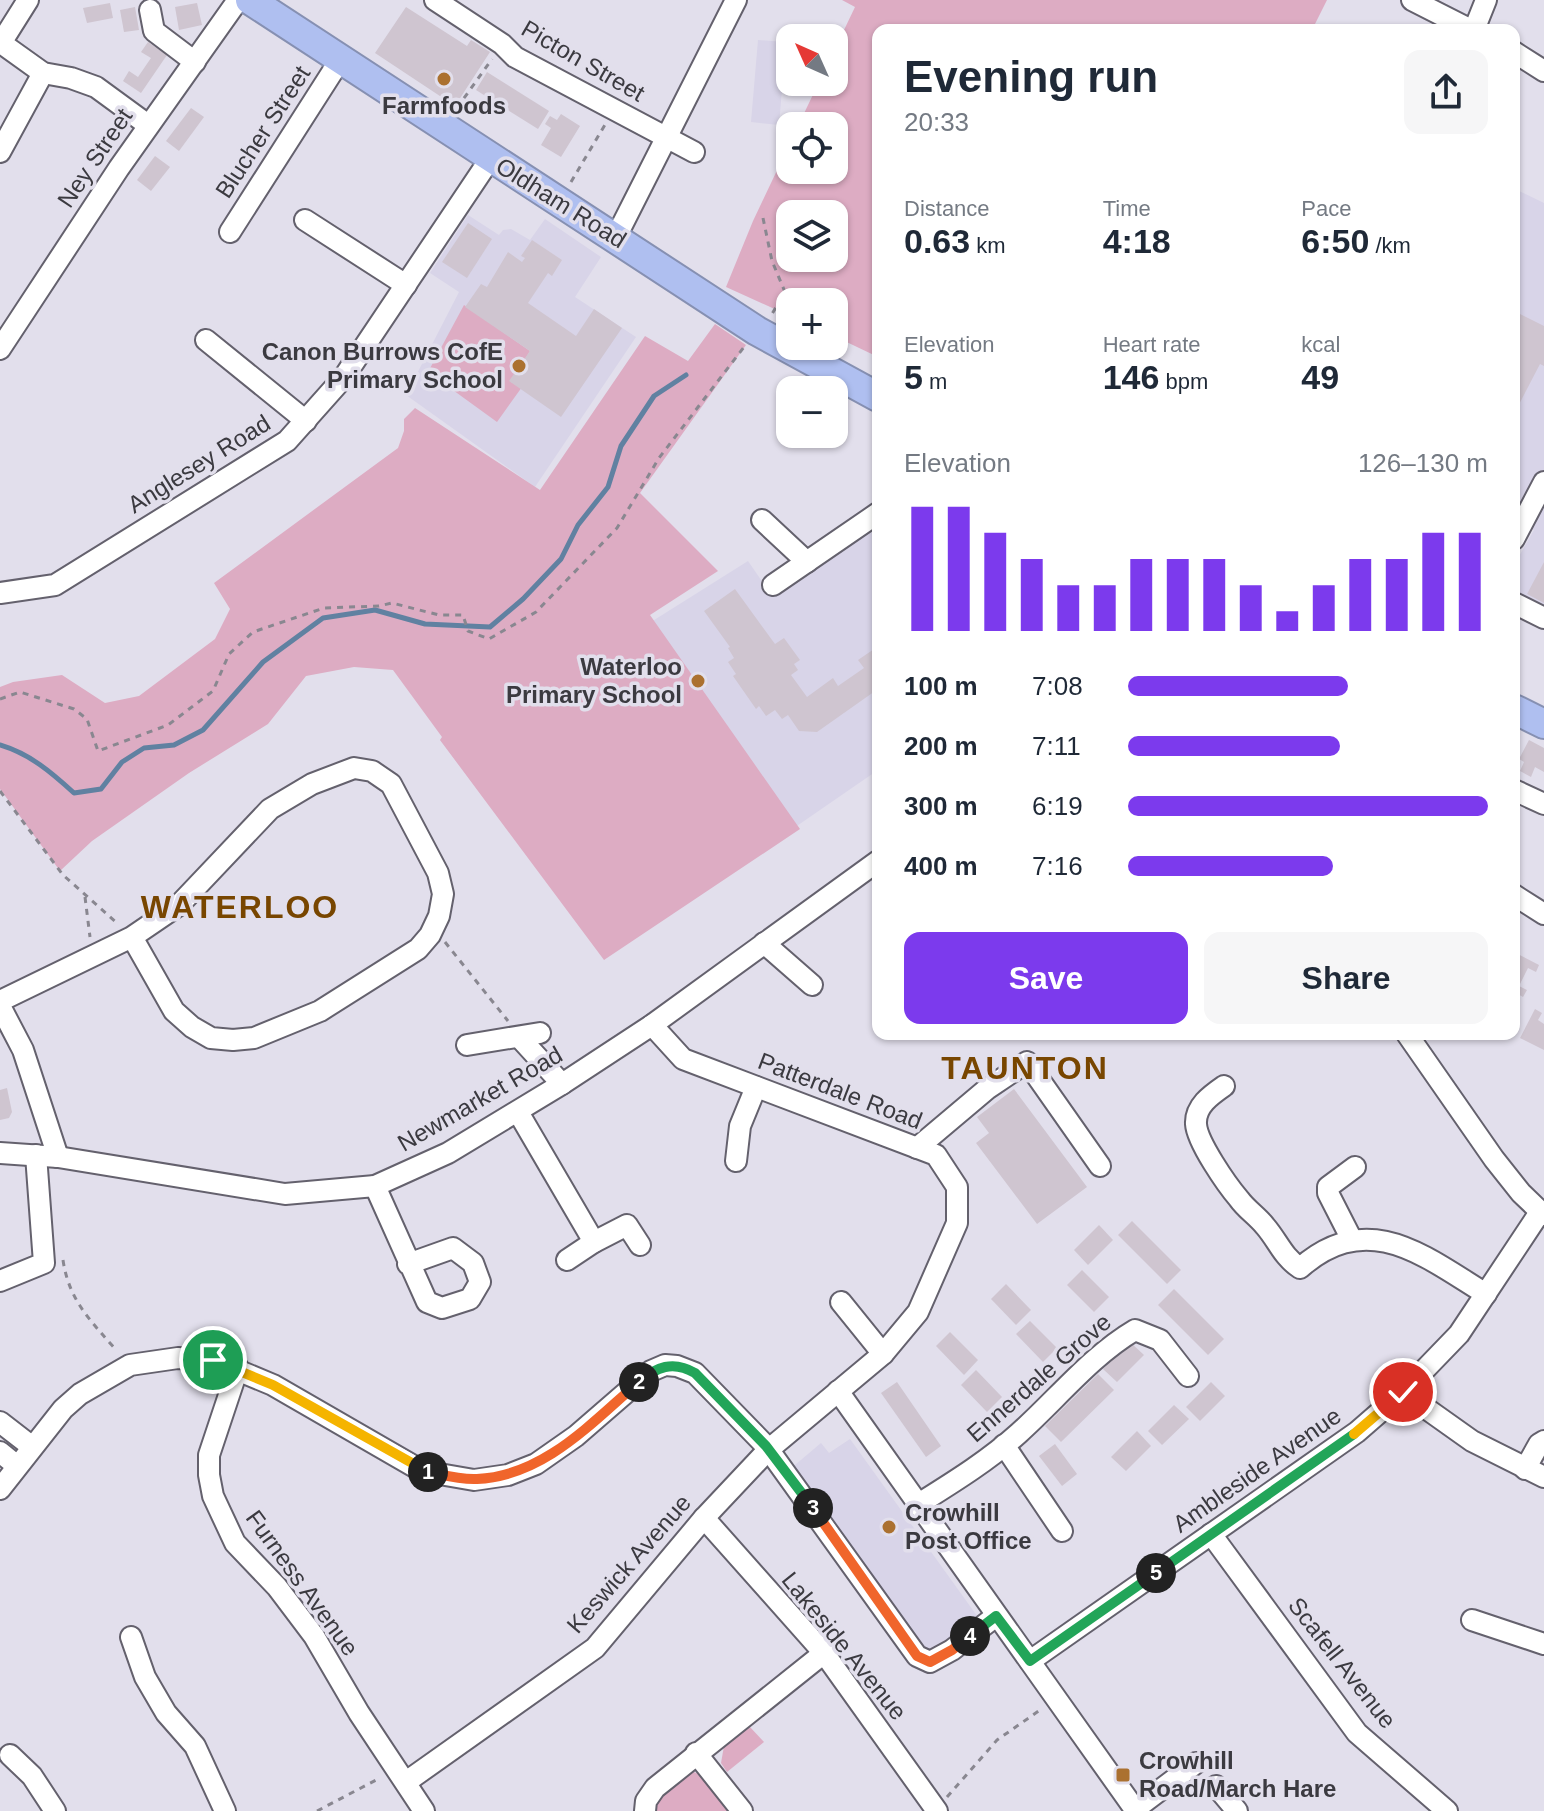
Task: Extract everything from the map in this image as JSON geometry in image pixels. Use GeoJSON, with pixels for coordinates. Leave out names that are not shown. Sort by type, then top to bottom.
{"type":"FeatureCollection","features":[{"type":"Feature","properties":{"kind":"highway","name":"Oldham Road"},"geometry":{"type":"LineString","coordinates":[[254,2],[757,331],[872,394]]}},
{"type":"Feature","properties":{"kind":"highway"},"geometry":{"type":"LineString","coordinates":[[1520,712],[1544,724]]}},
{"type":"Feature","properties":{"kind":"street"},"geometry":{"type":"LineString","coordinates":[[28,0],[1,43],[43,73],[96,87],[148,125]]}},
{"type":"Feature","properties":{"kind":"street","name":"Picton Street"},"geometry":{"type":"LineString","coordinates":[[435,0],[502,44],[515,57],[694,152]]}},
{"type":"Feature","properties":{"kind":"street"},"geometry":{"type":"LineString","coordinates":[[616,237],[736,0]]}},
{"type":"Feature","properties":{"kind":"street"},"geometry":{"type":"LineString","coordinates":[[1412,0],[1461,24]]}},
{"type":"Feature","properties":{"kind":"street"},"geometry":{"type":"LineString","coordinates":[[1476,24],[1486,0]]}},
{"type":"Feature","properties":{"kind":"street","name":"Ney Street"},"geometry":{"type":"LineString","coordinates":[[0,349],[148,125],[195,62],[254,2]]}},
{"type":"Feature","properties":{"kind":"street"},"geometry":{"type":"LineString","coordinates":[[150,10],[154,31],[195,62]]}},
{"type":"Feature","properties":{"kind":"street"},"geometry":{"type":"LineString","coordinates":[[1520,56],[1544,71]]}},
{"type":"Feature","properties":{"kind":"street","name":"Blucher Street"},"geometry":{"type":"LineString","coordinates":[[230,232],[340,60]]}},
{"type":"Feature","properties":{"kind":"street"},"geometry":{"type":"LineString","coordinates":[[0,152],[43,73]]}},
{"type":"Feature","properties":{"kind":"street","name":"Anglesey Road"},"geometry":{"type":"LineString","coordinates":[[0,593],[55,585],[287,441],[344,377],[490,159]]}},
{"type":"Feature","properties":{"kind":"street"},"geometry":{"type":"LineString","coordinates":[[305,220],[406,285]]}},
{"type":"Feature","properties":{"kind":"street"},"geometry":{"type":"LineString","coordinates":[[206,340],[306,421]]}},
{"type":"Feature","properties":{"kind":"street"},"geometry":{"type":"LineString","coordinates":[[1520,528],[1544,482]]}},
{"type":"Feature","properties":{"kind":"street"},"geometry":{"type":"LineString","coordinates":[[773,585],[872,517]]}},
{"type":"Feature","properties":{"kind":"street"},"geometry":{"type":"LineString","coordinates":[[762,520],[807,562]]}},
{"type":"Feature","properties":{"kind":"street"},"geometry":{"type":"LineString","coordinates":[[1520,606],[1544,618]]}},
{"type":"Feature","properties":{"kind":"street"},"geometry":{"type":"LineString","coordinates":[[58,1157],[23,1050],[0,1004],[132,937],[179,905],[270,809],[312,784],[354,768],[372,771],[391,784],[438,873],[443,894],[439,916],[418,949],[320,1011],[254,1038],[211,1038],[192,1027],[174,1011],[132,937]]}},
{"type":"Feature","properties":{"kind":"street"},"geometry":{"type":"LineString","coordinates":[[1520,793],[1544,804]]}},
{"type":"Feature","properties":{"kind":"street","name":"Newmarket Road"},"geometry":{"type":"LineString","coordinates":[[0,1153],[58,1157],[285,1194],[375,1186],[448,1153],[562,1084],[652,1025],[872,867]]}},
{"type":"Feature","properties":{"kind":"street"},"geometry":{"type":"LineString","coordinates":[[1520,899],[1544,914]]}},
{"type":"Feature","properties":{"kind":"street"},"geometry":{"type":"LineString","coordinates":[[764,943],[812,985]]}},
{"type":"Feature","properties":{"kind":"street","name":"Patterdale Road"},"geometry":{"type":"LineString","coordinates":[[652,1025],[683,1059],[936,1155],[957,1187],[957,1223],[918,1312],[883,1354],[838,1391]]}},
{"type":"Feature","properties":{"kind":"street"},"geometry":{"type":"LineString","coordinates":[[467,1045],[540,1033]]}},
{"type":"Feature","properties":{"kind":"street"},"geometry":{"type":"LineString","coordinates":[[519,1037],[562,1084]]}},
{"type":"Feature","properties":{"kind":"street"},"geometry":{"type":"LineString","coordinates":[[1411,1040],[1494,1159],[1542,1213]]}},
{"type":"Feature","properties":{"kind":"street"},"geometry":{"type":"LineString","coordinates":[[917,1148],[987,1089],[1027,1062],[1100,1166]]}},
{"type":"Feature","properties":{"kind":"street"},"geometry":{"type":"LineString","coordinates":[[1224,1086],[1207,1099],[1198,1111],[1196,1122],[1199,1136],[1238,1199],[1265,1226],[1282,1252],[1300,1268],[1335,1244],[1352,1240],[1396,1243],[1411,1248],[1486,1294]]}},
{"type":"Feature","properties":{"kind":"street"},"geometry":{"type":"LineString","coordinates":[[736,1161],[740,1126],[756,1087]]}},
{"type":"Feature","properties":{"kind":"street"},"geometry":{"type":"LineString","coordinates":[[518,1112],[594,1242]]}},
{"type":"Feature","properties":{"kind":"street"},"geometry":{"type":"LineString","coordinates":[[0,1281],[44,1263],[36,1155]]}},
{"type":"Feature","properties":{"kind":"street"},"geometry":{"type":"LineString","coordinates":[[1352,1240],[1328,1193],[1328,1187],[1355,1167]]}},
{"type":"Feature","properties":{"kind":"street"},"geometry":{"type":"LineString","coordinates":[[375,1186],[408,1264]]}},
{"type":"Feature","properties":{"kind":"street","name":"Ambleside Avenue"},"geometry":{"type":"LineString","coordinates":[[1030,1661],[1357,1432],[1403,1392],[1459,1334],[1542,1213]]}},
{"type":"Feature","properties":{"kind":"street"},"geometry":{"type":"LineString","coordinates":[[567,1260],[627,1225],[640,1245]]}},
{"type":"Feature","properties":{"kind":"street"},"geometry":{"type":"LineString","coordinates":[[841,1302],[883,1354]]}},
{"type":"Feature","properties":{"kind":"street","name":"Ennerdale Grove"},"geometry":{"type":"LineString","coordinates":[[917,1505],[962,1477],[1004,1445],[1115,1342],[1135,1330],[1160,1340],[1188,1376]]}},
{"type":"Feature","properties":{"kind":"street"},"geometry":{"type":"LineString","coordinates":[[0,1489],[8,1459],[31,1446],[80,1394],[130,1365],[178,1358],[213,1360],[238,1368],[422,1471],[474,1480],[508,1475],[536,1464],[576,1436],[651,1371],[665,1365],[685,1367],[695,1373],[768,1450],[812,1506],[917,1656],[930,1662],[952,1650],[996,1616]]}},
{"type":"Feature","properties":{"kind":"street","name":"Furness Avenue"},"geometry":{"type":"LineString","coordinates":[[238,1368],[209,1455],[213,1496],[235,1543],[277,1587],[314,1636],[359,1713],[424,1811]]}},
{"type":"Feature","properties":{"kind":"street"},"geometry":{"type":"LineString","coordinates":[[838,1391],[1135,1810],[1196,1763]]}},
{"type":"Feature","properties":{"kind":"street","name":"Keswick Avenue"},"geometry":{"type":"LineString","coordinates":[[402,1775],[595,1648],[704,1518],[768,1450],[838,1391]]}},
{"type":"Feature","properties":{"kind":"street"},"geometry":{"type":"LineString","coordinates":[[1403,1392],[1472,1441],[1534,1473],[1539,1444],[1544,1441]]}},
{"type":"Feature","properties":{"kind":"street"},"geometry":{"type":"LineString","coordinates":[[0,1422],[31,1446]]}},
{"type":"Feature","properties":{"kind":"street"},"geometry":{"type":"LineString","coordinates":[[1004,1445],[1062,1531]]}},
{"type":"Feature","properties":{"kind":"street","name":"Lakeside Avenue"},"geometry":{"type":"LineString","coordinates":[[704,1518],[824,1653],[937,1810]]}},
{"type":"Feature","properties":{"kind":"street","name":"Scafell Avenue"},"geometry":{"type":"LineString","coordinates":[[1211,1534],[1357,1733],[1447,1811]]}},
{"type":"Feature","properties":{"kind":"street"},"geometry":{"type":"LineString","coordinates":[[1472,1620],[1544,1644]]}},
{"type":"Feature","properties":{"kind":"street"},"geometry":{"type":"LineString","coordinates":[[131,1637],[145,1677],[166,1713],[195,1746],[225,1811]]}},
{"type":"Feature","properties":{"kind":"street"},"geometry":{"type":"LineString","coordinates":[[645,1811],[646,1801],[655,1788],[824,1653]]}},
{"type":"Feature","properties":{"kind":"street"},"geometry":{"type":"LineString","coordinates":[[696,1753],[742,1811]]}},
{"type":"Feature","properties":{"kind":"street"},"geometry":{"type":"LineString","coordinates":[[10,1755],[32,1776],[55,1811]]}},
{"type":"Feature","properties":{"kind":"street"},"geometry":{"type":"LineString","coordinates":[[1216,1786],[1237,1811]]}},
{"type":"Feature","properties":{"kind":"path"},"geometry":{"type":"LineString","coordinates":[[444,128],[502,44]]}},
{"type":"Feature","properties":{"kind":"path"},"geometry":{"type":"LineString","coordinates":[[559,201],[614,110]]}},
{"type":"Feature","properties":{"kind":"path"},"geometry":{"type":"LineString","coordinates":[[0,699],[20,692],[74,709],[87,719],[98,751],[168,725],[213,691],[229,654],[253,632],[324,608],[392,603],[439,615],[463,615],[468,631],[489,639],[536,612],[617,528],[659,458],[777,309],[785,292],[772,261],[763,218]]}},
{"type":"Feature","properties":{"kind":"path"},"geometry":{"type":"LineString","coordinates":[[0,791],[63,875],[132,937]]}},
{"type":"Feature","properties":{"kind":"path"},"geometry":{"type":"LineString","coordinates":[[85,894],[93,956]]}},
{"type":"Feature","properties":{"kind":"path"},"geometry":{"type":"LineString","coordinates":[[432,931],[442,938],[519,1037]]}},
{"type":"Feature","properties":{"kind":"path"},"geometry":{"type":"LineString","coordinates":[[62,1250],[65,1275],[75,1301],[130,1365]]}},
{"type":"Feature","properties":{"kind":"path"},"geometry":{"type":"LineString","coordinates":[[937,1810],[997,1740],[1056,1700]]}},
{"type":"Feature","properties":{"kind":"path"},"geometry":{"type":"LineString","coordinates":[[317,1811],[402,1775]]}},
{"type":"Feature","properties":{"kind":"shaded area"},"geometry":{"type":"Polygon","coordinates":[[[842,0],[1327,0],[1315,24],[872,24],[872,354],[848,343],[848,288],[776,288],[776,310],[726,287],[776,173],[776,184],[848,184],[848,112],[805,112],[812,96],[848,96],[847,24],[855,7],[842,0]]]}},
{"type":"Feature","properties":{"kind":"shaded area"},"geometry":{"type":"Polygon","coordinates":[[[758,40],[776,41],[776,96],[781,96],[780,112],[776,112],[776,125],[751,122],[758,40]]]}},
{"type":"Feature","properties":{"kind":"shaded area"},"geometry":{"type":"Polygon","coordinates":[[[1520,191],[1544,203],[1544,615],[1520,603],[1520,554],[1534,530],[1520,521],[1520,191]]]}},
{"type":"Feature","properties":{"kind":"shaded area","name":"Canon Burrows CofE Primary School"},"geometry":{"type":"Polygon","coordinates":[[[468,215],[499,235],[503,230],[511,229],[530,240],[545,219],[601,257],[575,297],[636,337],[535,487],[406,395],[459,292],[430,273],[468,215]]]}},
{"type":"Feature","properties":{"kind":"shaded area"},"geometry":{"type":"Polygon","coordinates":[[[464,305],[530,351],[511,382],[522,387],[497,422],[428,372],[464,305]]]}},
{"type":"Feature","properties":{"kind":"shaded area"},"geometry":{"type":"Polygon","coordinates":[[[715,324],[746,345],[640,493],[718,571],[650,615],[800,829],[604,960],[440,740],[442,737],[393,670],[354,667],[306,676],[268,724],[189,773],[92,841],[60,871],[0,789],[0,687],[13,682],[62,675],[105,703],[139,696],[215,639],[230,609],[214,583],[398,448],[404,431],[404,419],[415,408],[540,490],[645,336],[688,361],[715,324]]]}},
{"type":"Feature","properties":{"kind":"shaded area","name":"Waterloo Primary School"},"geometry":{"type":"Polygon","coordinates":[[[872,523],[872,774],[613,953],[597,948],[440,740],[651,622],[748,561],[770,593],[872,523]]]}},
{"type":"Feature","properties":{"kind":"shaded area"},"geometry":{"type":"Polygon","coordinates":[[[850,1439],[990,1634],[948,1663],[931,1667],[782,1476],[821,1443],[829,1453],[850,1439]]]}},
{"type":"Feature","properties":{"kind":"shaded area"},"geometry":{"type":"Polygon","coordinates":[[[749,1726],[764,1742],[727,1772],[721,1763],[724,1746],[749,1726]]]}},
{"type":"Feature","properties":{"kind":"shaded area"},"geometry":{"type":"Polygon","coordinates":[[[694,1772],[707,1778],[734,1811],[652,1811],[668,1786],[681,1776],[694,1772]]]}},
{"type":"Feature","properties":{"kind":"building"},"geometry":{"type":"Polygon","coordinates":[[[110,3],[113,18],[87,23],[83,8],[110,3]]]}},
{"type":"Feature","properties":{"kind":"building"},"geometry":{"type":"Polygon","coordinates":[[[197,3],[202,25],[179,30],[175,7],[197,3]]]}},
{"type":"Feature","properties":{"kind":"building"},"geometry":{"type":"Polygon","coordinates":[[[135,7],[139,30],[124,32],[120,10],[135,7]]]}},
{"type":"Feature","properties":{"kind":"building","name":"Farmfoods"},"geometry":{"type":"Polygon","coordinates":[[[406,7],[467,46],[471,40],[490,52],[455,106],[375,53],[406,7]]]}},
{"type":"Feature","properties":{"kind":"building"},"geometry":{"type":"Polygon","coordinates":[[[148,42],[167,55],[141,93],[123,81],[129,71],[138,77],[151,58],[141,52],[148,42]]]}},
{"type":"Feature","properties":{"kind":"building"},"geometry":{"type":"Polygon","coordinates":[[[487,72],[549,111],[538,129],[476,90],[487,72]]]}},
{"type":"Feature","properties":{"kind":"building"},"geometry":{"type":"Polygon","coordinates":[[[191,108],[204,117],[179,151],[166,141],[191,108]]]}},
{"type":"Feature","properties":{"kind":"building"},"geometry":{"type":"Polygon","coordinates":[[[561,114],[580,126],[561,157],[541,145],[551,128],[545,124],[550,116],[557,120],[561,114]]]}},
{"type":"Feature","properties":{"kind":"building"},"geometry":{"type":"Polygon","coordinates":[[[155,156],[170,167],[151,191],[137,180],[155,156]]]}},
{"type":"Feature","properties":{"kind":"building"},"geometry":{"type":"Polygon","coordinates":[[[468,223],[492,239],[467,278],[442,262],[468,223]]]}},
{"type":"Feature","properties":{"kind":"building"},"geometry":{"type":"Polygon","coordinates":[[[532,240],[562,260],[552,276],[548,273],[528,303],[576,336],[594,309],[622,328],[561,417],[509,381],[530,351],[465,307],[481,284],[487,287],[508,252],[522,262],[525,258],[521,256],[532,240]]]}},
{"type":"Feature","properties":{"kind":"building"},"geometry":{"type":"Polygon","coordinates":[[[1520,314],[1544,326],[1544,366],[1540,364],[1520,402],[1520,314]]]}},
{"type":"Feature","properties":{"kind":"building"},"geometry":{"type":"Polygon","coordinates":[[[1544,562],[1544,603],[1527,594],[1544,562]]]}},
{"type":"Feature","properties":{"kind":"building"},"geometry":{"type":"Polygon","coordinates":[[[735,589],[775,644],[784,638],[800,660],[794,664],[798,670],[791,675],[807,697],[833,678],[838,686],[864,668],[858,660],[872,650],[872,693],[817,732],[799,731],[788,715],[782,719],[775,710],[766,716],[759,706],[756,709],[733,676],[736,674],[728,662],[734,658],[730,647],[704,611],[735,589]]]}},
{"type":"Feature","properties":{"kind":"building"},"geometry":{"type":"Polygon","coordinates":[[[1529,740],[1544,748],[1544,772],[1535,767],[1531,777],[1520,771],[1524,762],[1520,757],[1529,740]]]}},
{"type":"Feature","properties":{"kind":"building"},"geometry":{"type":"Polygon","coordinates":[[[1520,955],[1539,965],[1536,972],[1528,968],[1520,984],[1520,955]]]}},
{"type":"Feature","properties":{"kind":"building"},"geometry":{"type":"Polygon","coordinates":[[[1520,986],[1527,990],[1523,997],[1520,995],[1520,986]]]}},
{"type":"Feature","properties":{"kind":"building"},"geometry":{"type":"Polygon","coordinates":[[[1535,1009],[1542,1013],[1538,1020],[1544,1024],[1544,1050],[1520,1038],[1535,1009]]]}},
{"type":"Feature","properties":{"kind":"building"},"geometry":{"type":"Polygon","coordinates":[[[7,1088],[12,1112],[9,1118],[0,1120],[0,1090],[7,1088]]]}},
{"type":"Feature","properties":{"kind":"building"},"geometry":{"type":"Polygon","coordinates":[[[1014,1089],[1087,1187],[1037,1224],[976,1143],[989,1133],[977,1117],[1014,1089]]]}},
{"type":"Feature","properties":{"kind":"building"},"geometry":{"type":"Polygon","coordinates":[[[1132,1221],[1181,1270],[1167,1284],[1118,1235],[1132,1221]]]}},
{"type":"Feature","properties":{"kind":"building"},"geometry":{"type":"Polygon","coordinates":[[[1099,1225],[1113,1240],[1088,1265],[1074,1250],[1099,1225]]]}},
{"type":"Feature","properties":{"kind":"building"},"geometry":{"type":"Polygon","coordinates":[[[1082,1270],[1109,1297],[1094,1312],[1067,1285],[1082,1270]]]}},
{"type":"Feature","properties":{"kind":"building"},"geometry":{"type":"Polygon","coordinates":[[[1006,1284],[1031,1310],[1016,1325],[991,1299],[1006,1284]]]}},
{"type":"Feature","properties":{"kind":"building"},"geometry":{"type":"Polygon","coordinates":[[[1174,1289],[1224,1339],[1208,1355],[1158,1305],[1174,1289]]]}},
{"type":"Feature","properties":{"kind":"building"},"geometry":{"type":"Polygon","coordinates":[[[1030,1321],[1057,1348],[1043,1362],[1016,1334],[1030,1321]]]}},
{"type":"Feature","properties":{"kind":"building"},"geometry":{"type":"Polygon","coordinates":[[[950,1332],[978,1360],[964,1375],[936,1346],[950,1332]]]}},
{"type":"Feature","properties":{"kind":"building"},"geometry":{"type":"Polygon","coordinates":[[[1130,1342],[1144,1355],[1117,1382],[1103,1369],[1130,1342]]]}},
{"type":"Feature","properties":{"kind":"building"},"geometry":{"type":"Polygon","coordinates":[[[976,1370],[1002,1397],[987,1412],[961,1385],[976,1370]]]}},
{"type":"Feature","properties":{"kind":"building"},"geometry":{"type":"Polygon","coordinates":[[[1098,1374],[1114,1390],[1061,1442],[1045,1426],[1098,1374]]]}},
{"type":"Feature","properties":{"kind":"building"},"geometry":{"type":"Polygon","coordinates":[[[897,1382],[941,1446],[926,1457],[881,1393],[897,1382]]]}},
{"type":"Feature","properties":{"kind":"building"},"geometry":{"type":"Polygon","coordinates":[[[1211,1382],[1225,1396],[1200,1421],[1186,1407],[1211,1382]]]}},
{"type":"Feature","properties":{"kind":"building"},"geometry":{"type":"Polygon","coordinates":[[[1174,1405],[1189,1419],[1162,1445],[1148,1431],[1174,1405]]]}},
{"type":"Feature","properties":{"kind":"building"},"geometry":{"type":"Polygon","coordinates":[[[1137,1431],[1151,1446],[1126,1471],[1111,1457],[1137,1431]]]}},
{"type":"Feature","properties":{"kind":"building"},"geometry":{"type":"Polygon","coordinates":[[[1055,1444],[1077,1474],[1062,1486],[1039,1456],[1055,1444]]]}},
{"type":"Feature","properties":{"kind":"waterway"},"geometry":{"type":"LineString","coordinates":[[0,745],[40,764],[74,793],[101,789],[122,762],[144,748],[174,745],[203,730],[263,662],[323,618],[375,610],[425,624],[490,627],[523,599],[561,559],[578,525],[608,487],[621,446],[654,396],[686,375]]}},
{"type":"Feature","properties":{"kind":"place","name":"Farmfoods"},"geometry":{"type":"Point","coordinates":[444,79]}},
{"type":"Feature","properties":{"kind":"place","name":"Canon Burrows CofE Primary School"},"geometry":{"type":"Point","coordinates":[519,366]}},
{"type":"Feature","properties":{"kind":"place","name":"Waterloo Primary School"},"geometry":{"type":"Point","coordinates":[698,681]}},
{"type":"Feature","properties":{"kind":"place","name":"Crowhill Post Office"},"geometry":{"type":"Point","coordinates":[889,1527]}},
{"type":"Feature","properties":{"kind":"place","name":"Crowhill Road/March Hare"},"geometry":{"type":"Point","coordinates":[1123,1775]}},
{"type":"Feature","properties":{"kind":"district","name":"WATERLOO"},"geometry":{"type":"Point","coordinates":[240,907]}},
{"type":"Feature","properties":{"kind":"district","name":"TAUNTON"},"geometry":{"type":"Point","coordinates":[1025,1068]}},
{"type":"Feature","properties":{"kind":"route"},"geometry":{"type":"LineString","coordinates":[[213,1360],[273,1385],[422,1471],[474,1480],[508,1475],[536,1464],[576,1436],[651,1371],[665,1365],[685,1367],[695,1373],[766,1446],[917,1656],[930,1662],[952,1650],[996,1616],[1030,1661],[1357,1432],[1403,1392]]}}]}
